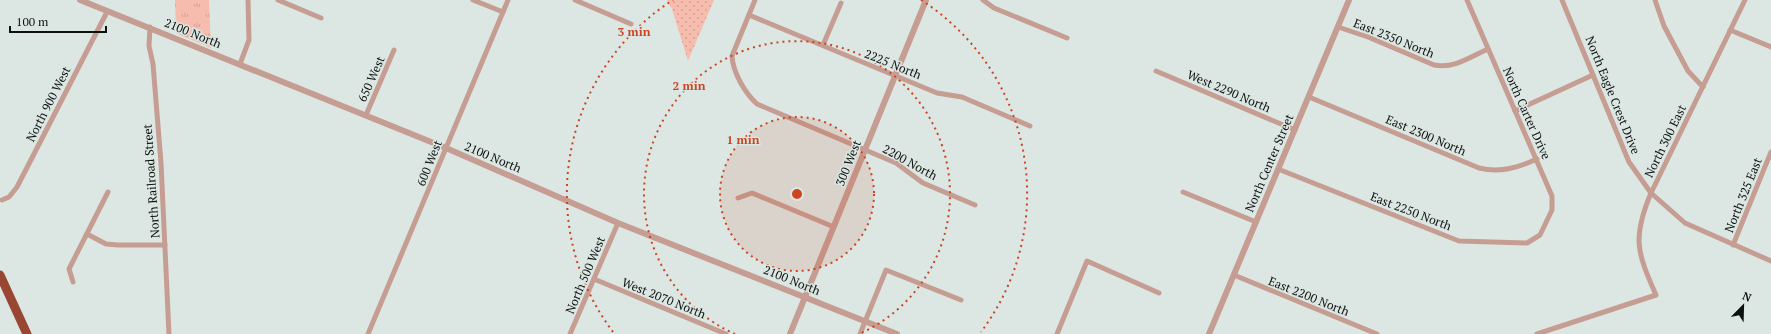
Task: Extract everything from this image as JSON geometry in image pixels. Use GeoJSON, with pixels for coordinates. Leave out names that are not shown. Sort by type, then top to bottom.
{"type":"FeatureCollection","features":[{"type":"Feature","properties":{"kind":"highway"},"geometry":{"type":"LineString","coordinates":[[0,276],[27,334]]}},
{"type":"Feature","properties":{"kind":"street","name":"2100 North"},"geometry":{"type":"LineString","coordinates":[[80,0],[107,12],[150,27],[446,148],[618,223],[897,334]]}},
{"type":"Feature","properties":{"kind":"street"},"geometry":{"type":"LineString","coordinates":[[240,64],[249,40],[248,0]]}},
{"type":"Feature","properties":{"kind":"street"},"geometry":{"type":"LineString","coordinates":[[278,0],[321,18]]}},
{"type":"Feature","properties":{"kind":"street"},"geometry":{"type":"LineString","coordinates":[[474,0],[503,12]]}},
{"type":"Feature","properties":{"kind":"street","name":"600 West"},"geometry":{"type":"LineString","coordinates":[[368,334],[508,0]]}},
{"type":"Feature","properties":{"kind":"street"},"geometry":{"type":"LineString","coordinates":[[575,0],[631,24]]}},
{"type":"Feature","properties":{"kind":"street"},"geometry":{"type":"LineString","coordinates":[[749,15],[755,0]]}},
{"type":"Feature","properties":{"kind":"street","name":"300 West"},"geometry":{"type":"LineString","coordinates":[[790,334],[926,0]]}},
{"type":"Feature","properties":{"kind":"street"},"geometry":{"type":"LineString","coordinates":[[983,0],[994,8],[1067,38]]}},
{"type":"Feature","properties":{"kind":"street","name":"North Center Street"},"geometry":{"type":"LineString","coordinates":[[1209,334],[1349,0]]}},
{"type":"Feature","properties":{"kind":"street","name":"North Carter Drive"},"geometry":{"type":"LineString","coordinates":[[1467,0],[1550,190],[1553,202],[1552,210],[1540,234]]}},
{"type":"Feature","properties":{"kind":"street","name":"North Eagle Crest Drive"},"geometry":{"type":"LineString","coordinates":[[1562,0],[1630,162],[1651,193],[1685,223],[1771,261]]}},
{"type":"Feature","properties":{"kind":"street"},"geometry":{"type":"LineString","coordinates":[[1655,0],[1664,26],[1688,71],[1703,87]]}},
{"type":"Feature","properties":{"kind":"street","name":"North 300 East"},"geometry":{"type":"LineString","coordinates":[[1537,334],[1656,295],[1643,268],[1638,246],[1640,221],[1651,193],[1745,0]]}},
{"type":"Feature","properties":{"kind":"street"},"geometry":{"type":"LineString","coordinates":[[822,46],[841,3]]}},
{"type":"Feature","properties":{"kind":"street","name":"North 900 West"},"geometry":{"type":"LineString","coordinates":[[2,200],[9,197],[17,187],[107,12]]}},
{"type":"Feature","properties":{"kind":"street","name":"2225 North"},"geometry":{"type":"LineString","coordinates":[[749,15],[937,93],[962,97],[1030,126]]}},
{"type":"Feature","properties":{"kind":"street","name":"2200 North"},"geometry":{"type":"LineString","coordinates":[[749,15],[732,56],[733,64],[748,96],[757,104],[896,163],[923,183],[975,205]]}},
{"type":"Feature","properties":{"kind":"street","name":"North Railroad Street"},"geometry":{"type":"LineString","coordinates":[[150,27],[149,46],[153,64],[161,163],[169,334]]}},
{"type":"Feature","properties":{"kind":"street","name":"East 2350 North"},"geometry":{"type":"LineString","coordinates":[[1338,27],[1368,37],[1434,65],[1444,67],[1454,65],[1488,49]]}},
{"type":"Feature","properties":{"kind":"street"},"geometry":{"type":"LineString","coordinates":[[1730,30],[1771,47]]}},
{"type":"Feature","properties":{"kind":"street","name":"650 West"},"geometry":{"type":"LineString","coordinates":[[366,115],[394,50]]}},
{"type":"Feature","properties":{"kind":"street","name":"West 2290 North"},"geometry":{"type":"LineString","coordinates":[[1156,71],[1295,130]]}},
{"type":"Feature","properties":{"kind":"street"},"geometry":{"type":"LineString","coordinates":[[1515,111],[1594,75]]}},
{"type":"Feature","properties":{"kind":"street","name":"East 2300 North"},"geometry":{"type":"LineString","coordinates":[[1309,97],[1479,168],[1494,170],[1512,169],[1537,159]]}},
{"type":"Feature","properties":{"kind":"street","name":"North 325 East"},"geometry":{"type":"LineString","coordinates":[[1733,245],[1771,152]]}},
{"type":"Feature","properties":{"kind":"street","name":"East 2250 North"},"geometry":{"type":"LineString","coordinates":[[1278,170],[1459,241],[1527,243],[1540,234]]}},
{"type":"Feature","properties":{"kind":"street"},"geometry":{"type":"LineString","coordinates":[[73,282],[69,269],[108,192]]}},
{"type":"Feature","properties":{"kind":"street"},"geometry":{"type":"LineString","coordinates":[[1183,192],[1256,222]]}},
{"type":"Feature","properties":{"kind":"street"},"geometry":{"type":"LineString","coordinates":[[738,198],[752,193],[834,227]]}},
{"type":"Feature","properties":{"kind":"street","name":"North 500 West"},"geometry":{"type":"LineString","coordinates":[[570,334],[618,223]]}},
{"type":"Feature","properties":{"kind":"street"},"geometry":{"type":"LineString","coordinates":[[87,234],[106,244],[118,246],[165,245]]}},
{"type":"Feature","properties":{"kind":"street"},"geometry":{"type":"LineString","coordinates":[[1056,334],[1086,261],[1159,292]]}},
{"type":"Feature","properties":{"kind":"street"},"geometry":{"type":"LineString","coordinates":[[860,334],[886,270],[960,300]]}},
{"type":"Feature","properties":{"kind":"street","name":"East 2200 North"},"geometry":{"type":"LineString","coordinates":[[1234,276],[1377,334]]}},
{"type":"Feature","properties":{"kind":"street","name":"West 2070 North"},"geometry":{"type":"LineString","coordinates":[[594,280],[726,334]]}},
{"type":"Feature","properties":{"kind":"green space"},"geometry":{"type":"Polygon","coordinates":[[[175,0],[209,0],[211,48],[176,33],[175,0]]]}},
{"type":"Feature","properties":{"kind":"green space"},"geometry":{"type":"Polygon","coordinates":[[[667,0],[714,0],[688,61],[672,9],[667,0]]]}}]}
